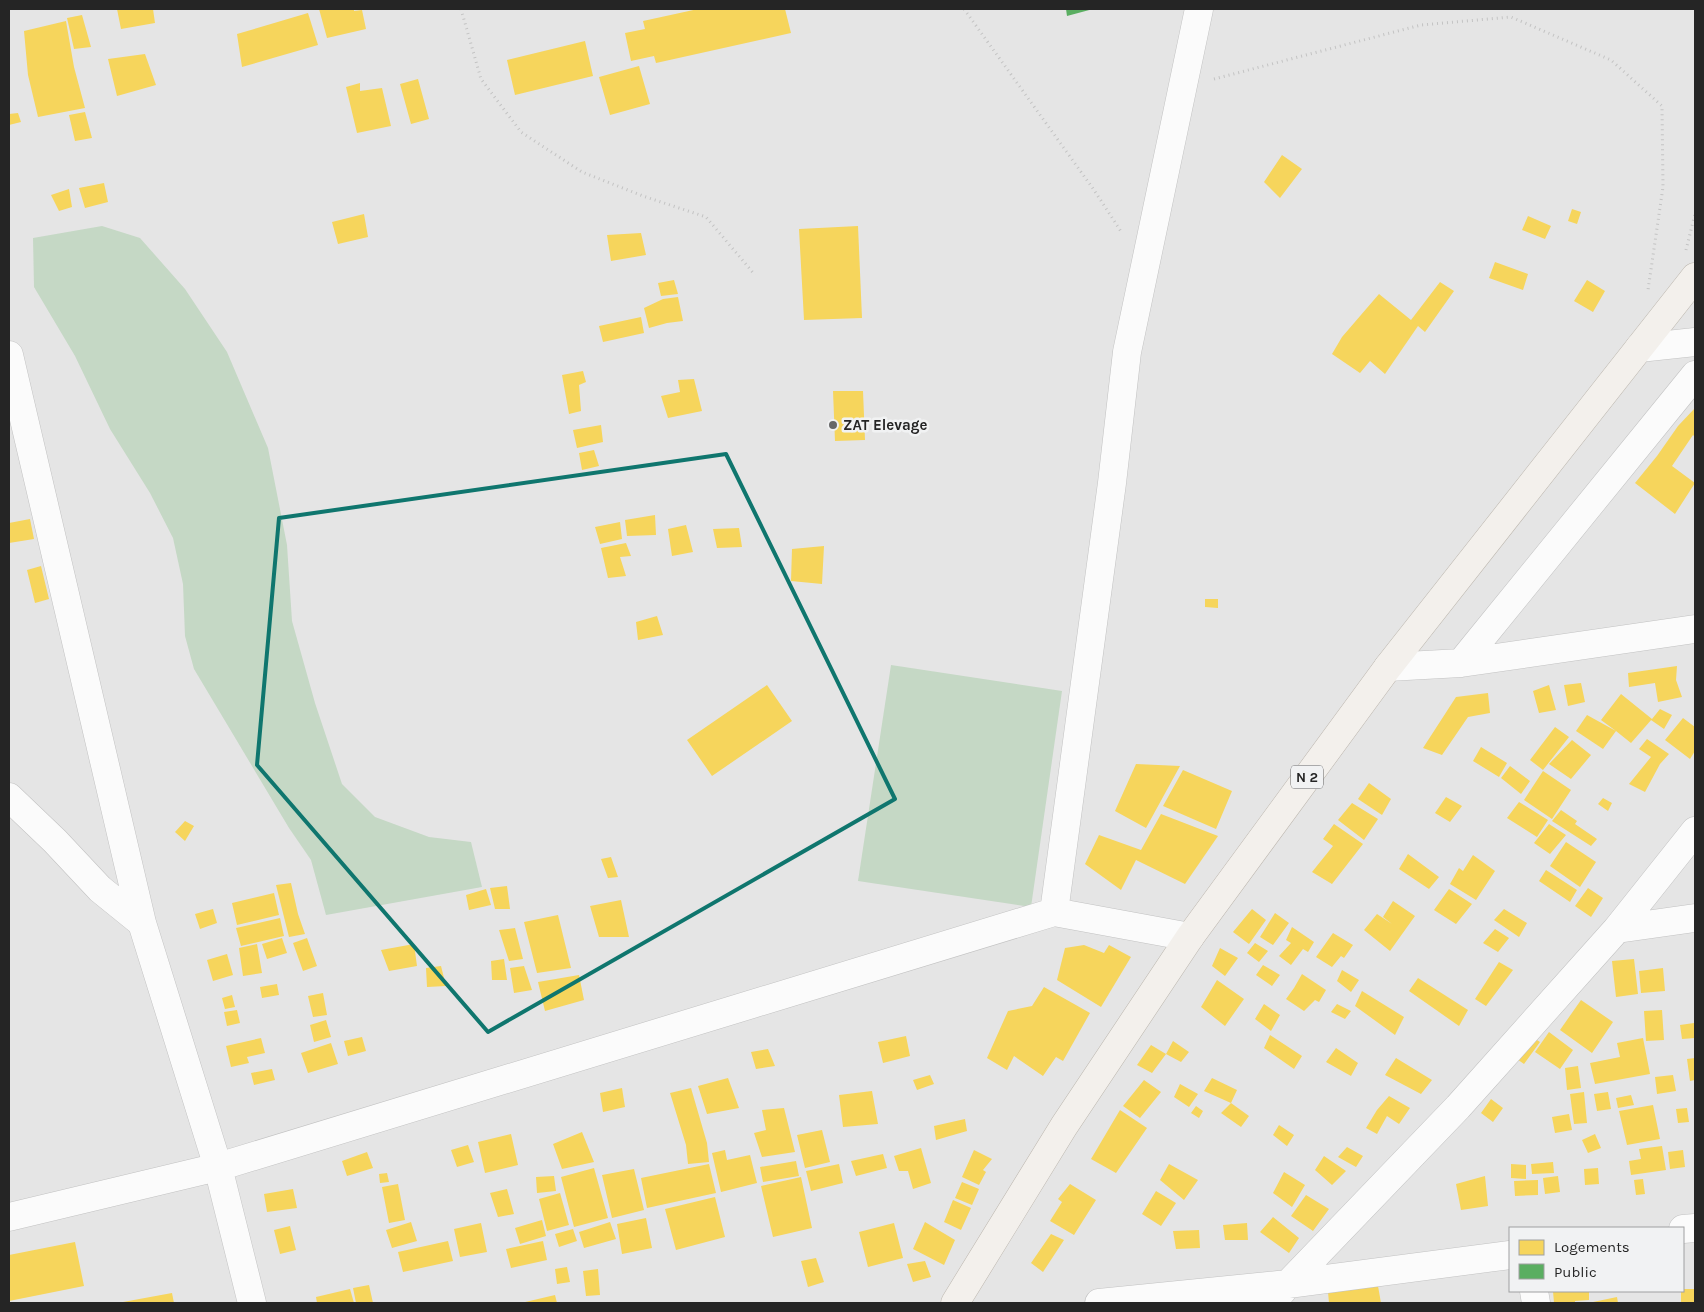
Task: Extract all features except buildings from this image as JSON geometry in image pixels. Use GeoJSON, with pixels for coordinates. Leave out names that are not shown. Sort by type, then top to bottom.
{"type":"FeatureCollection","features":[{"type":"Feature","properties":{"kind":"main road","name":"N 2"},"geometry":{"type":"LineString","coordinates":[[955,1303],[1064,1126],[1190,937],[1388,667],[1695,278]]}},
{"type":"Feature","properties":{"kind":"street"},"geometry":{"type":"LineString","coordinates":[[1054,912],[1112,483],[1127,352],[1199,9]]}},
{"type":"Feature","properties":{"kind":"street"},"geometry":{"type":"LineString","coordinates":[[1639,348],[1695,342]]}},
{"type":"Feature","properties":{"kind":"street"},"geometry":{"type":"LineString","coordinates":[[9,355],[142,923],[218,1167],[252,1303]]}},
{"type":"Feature","properties":{"kind":"street"},"geometry":{"type":"LineString","coordinates":[[1461,663],[1695,375]]}},
{"type":"Feature","properties":{"kind":"street"},"geometry":{"type":"LineString","coordinates":[[1388,667],[1461,663],[1695,630]]}},
{"type":"Feature","properties":{"kind":"street"},"geometry":{"type":"LineString","coordinates":[[9,797],[55,840],[100,889],[142,923]]}},
{"type":"Feature","properties":{"kind":"street"},"geometry":{"type":"LineString","coordinates":[[1280,1294],[1458,1107],[1617,929],[1695,831]]}},
{"type":"Feature","properties":{"kind":"street"},"geometry":{"type":"LineString","coordinates":[[9,1217],[218,1167],[1054,912],[1190,937]]}},
{"type":"Feature","properties":{"kind":"street"},"geometry":{"type":"LineString","coordinates":[[1617,929],[1695,918]]}},
{"type":"Feature","properties":{"kind":"street"},"geometry":{"type":"LineString","coordinates":[[1099,1303],[1280,1294],[1509,1255]]}},
{"type":"Feature","properties":{"kind":"path"},"geometry":{"type":"LineString","coordinates":[[461,9],[481,79],[521,132],[582,172],[643,196],[706,217],[754,275]]}},
{"type":"Feature","properties":{"kind":"path"},"geometry":{"type":"LineString","coordinates":[[964,9],[1088,182],[1144,268]]}},
{"type":"Feature","properties":{"kind":"path"},"geometry":{"type":"LineString","coordinates":[[1182,88],[1305,54],[1421,25],[1511,18],[1611,60],[1662,106],[1663,187],[1647,291]]}},
{"type":"Feature","properties":{"kind":"highlighted area"},"geometry":{"type":"Polygon","coordinates":[[[726,454],[895,799],[488,1032],[257,765],[279,518],[726,454]]]}},
{"type":"Feature","properties":{"kind":"green space"},"geometry":{"type":"Polygon","coordinates":[[[102,226],[140,238],[185,289],[227,352],[268,448],[287,545],[292,621],[315,703],[342,784],[375,817],[429,837],[471,842],[482,887],[326,915],[311,860],[289,828],[194,669],[185,636],[183,584],[173,538],[150,493],[110,429],[75,356],[34,287],[33,238],[102,226]]]}},
{"type":"Feature","properties":{"kind":"green space"},"geometry":{"type":"Polygon","coordinates":[[[891,665],[1062,691],[1031,907],[858,881],[891,665]]]}},
{"type":"Feature","properties":{"kind":"place","name":"ZAT Elevage"},"geometry":{"type":"Point","coordinates":[833,425]}}]}
